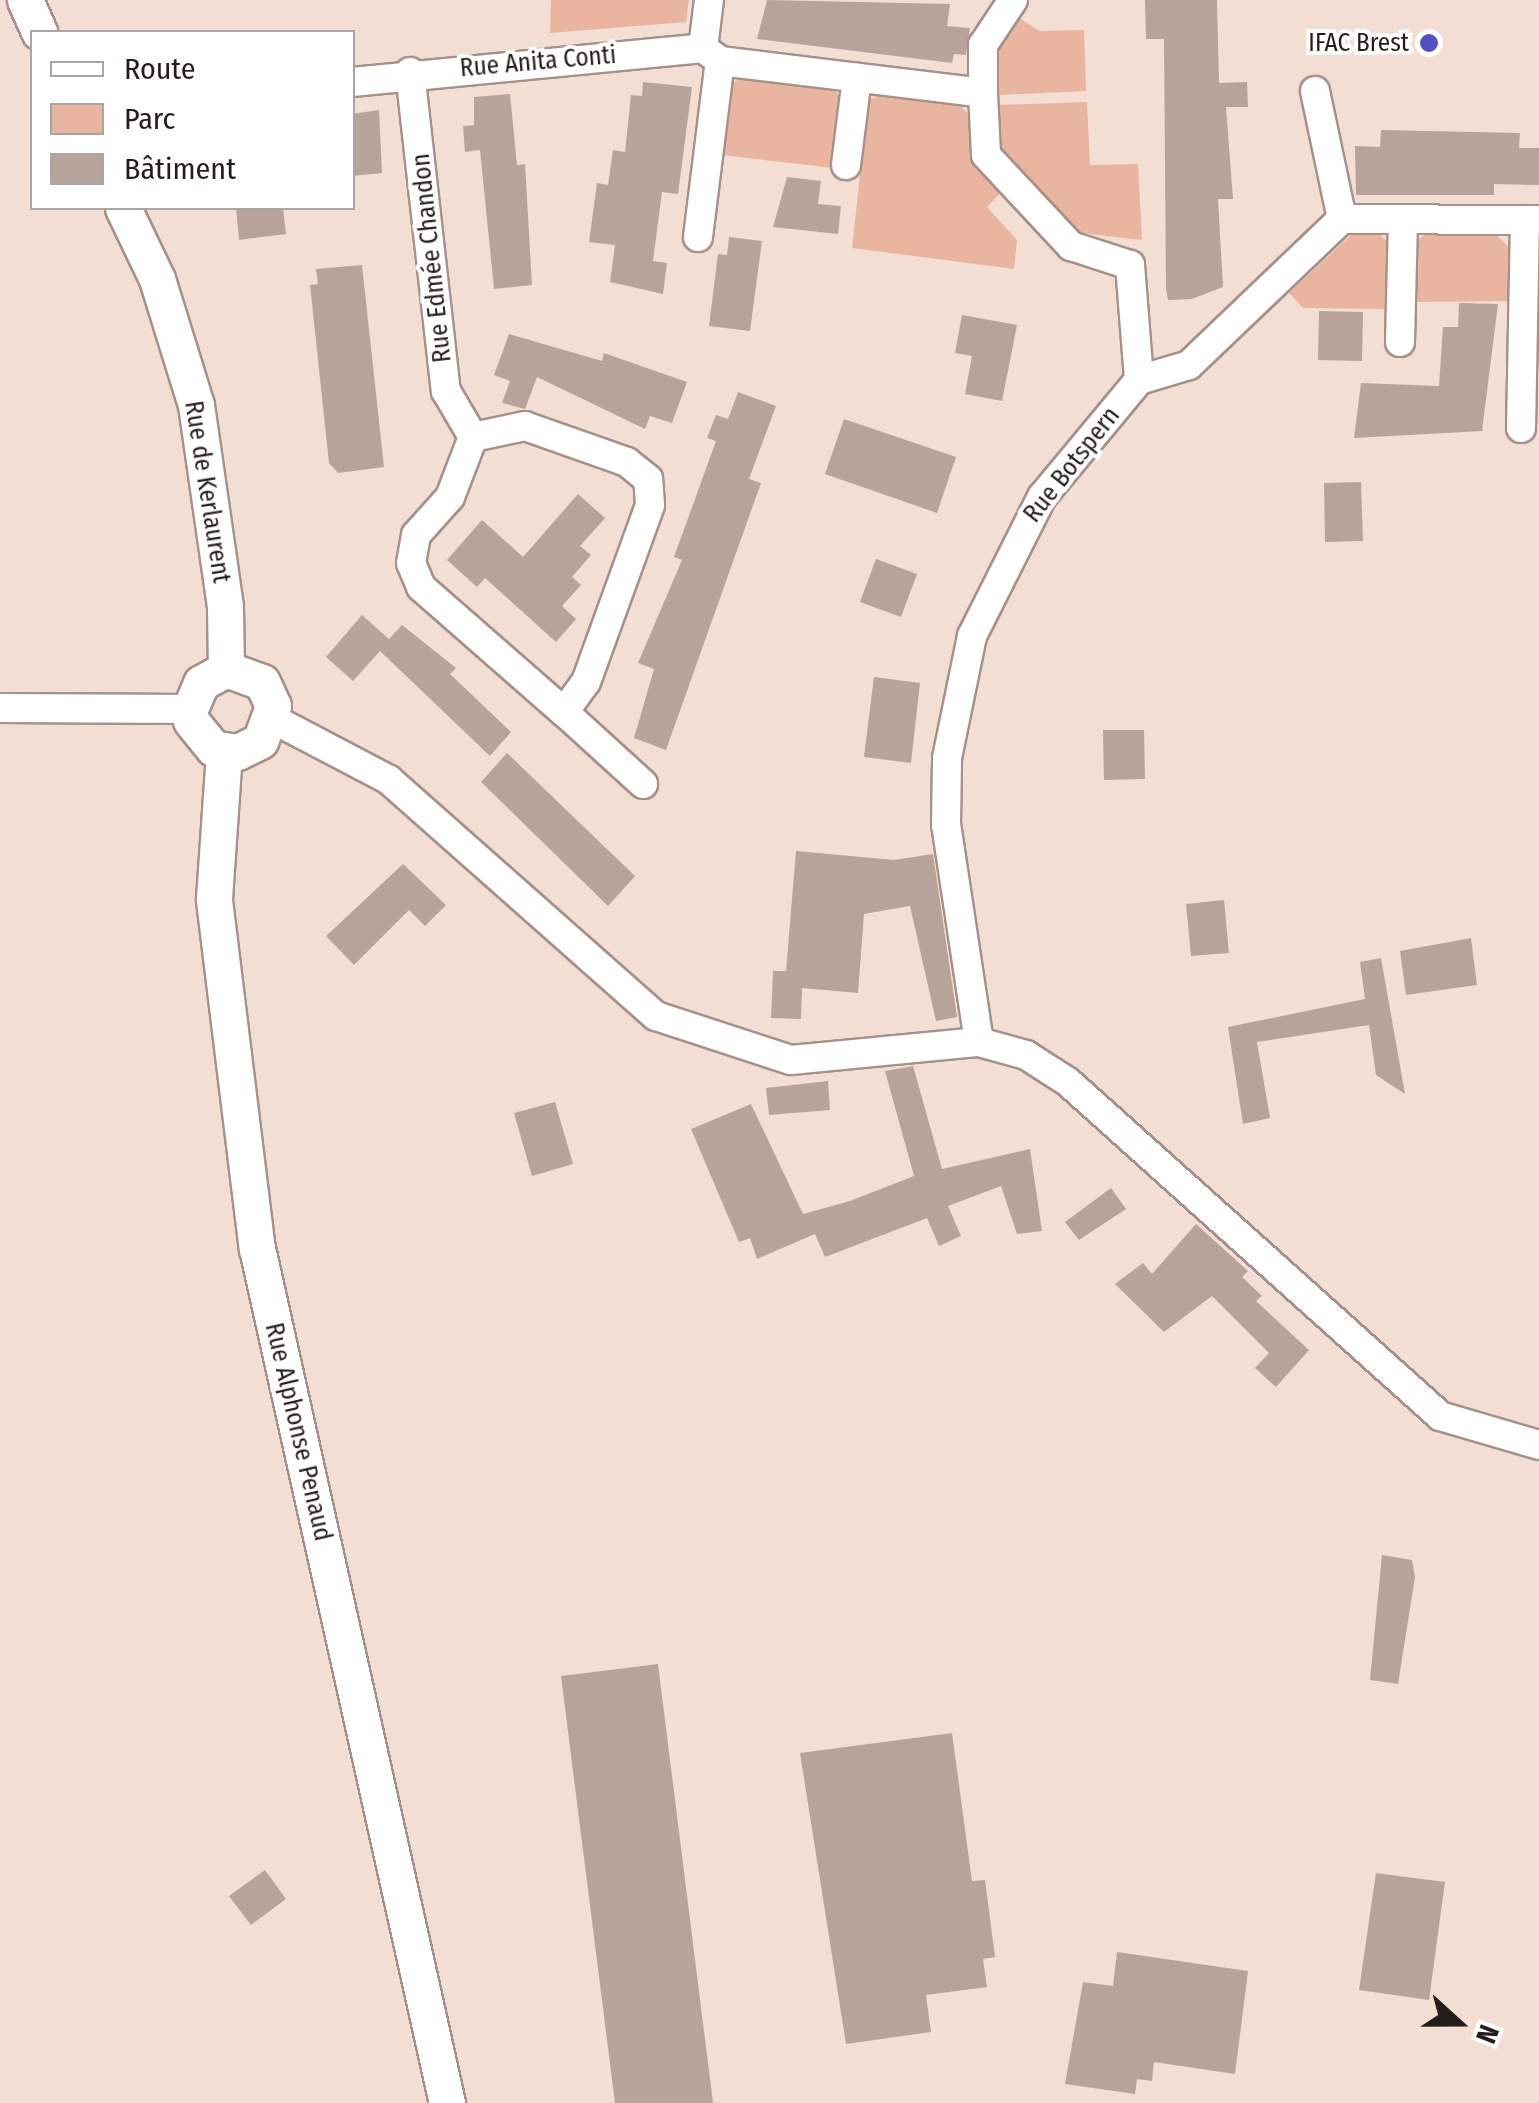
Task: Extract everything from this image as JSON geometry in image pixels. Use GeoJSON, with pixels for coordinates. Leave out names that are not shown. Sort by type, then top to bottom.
{"type":"FeatureCollection","features":[{"type":"Feature","properties":{"kind":"street"},"geometry":{"type":"LineString","coordinates":[[25,0],[38,30]]}},
{"type":"Feature","properties":{"kind":"street"},"geometry":{"type":"LineString","coordinates":[[698,236],[711,54],[709,0]]}},
{"type":"Feature","properties":{"kind":"street"},"geometry":{"type":"LineString","coordinates":[[1012,0],[983,45],[986,154],[1070,246],[1130,265],[1138,380],[1190,365],[1342,219],[1532,220],[1520,428]]}},
{"type":"Feature","properties":{"kind":"street","name":"Rue Anita Conti"},"geometry":{"type":"LineString","coordinates":[[355,81],[410,72],[711,54],[982,93]]}},
{"type":"Feature","properties":{"kind":"street","name":"Rue Edmée Chandon"},"geometry":{"type":"LineString","coordinates":[[410,72],[446,391],[474,437]]}},
{"type":"Feature","properties":{"kind":"street"},"geometry":{"type":"LineString","coordinates":[[846,165],[857,78]]}},
{"type":"Feature","properties":{"kind":"street"},"geometry":{"type":"LineString","coordinates":[[1315,91],[1342,219]]}},
{"type":"Feature","properties":{"kind":"street","name":"Rue de Kerlaurent"},"geometry":{"type":"LineString","coordinates":[[123,210],[157,279],[196,405],[225,607],[226,669]]}},
{"type":"Feature","properties":{"kind":"street"},"geometry":{"type":"LineString","coordinates":[[1400,342],[1403,219]]}},
{"type":"Feature","properties":{"kind":"street","name":"Rue Botspern"},"geometry":{"type":"LineString","coordinates":[[979,1042],[946,825],[958,686],[1014,541],[1138,380]]}},
{"type":"Feature","properties":{"kind":"street"},"geometry":{"type":"LineString","coordinates":[[564,712],[592,664],[650,506],[648,479],[627,462],[525,426],[474,437],[450,497],[416,535],[410,563],[421,587],[642,784]]}},
{"type":"Feature","properties":{"kind":"street"},"geometry":{"type":"LineString","coordinates":[[273,719],[250,749],[224,752],[203,741],[190,715],[201,683],[226,669],[262,682],[273,719],[390,780],[656,1016],[790,1060],[979,1042],[1026,1055],[1068,1082],[1440,1416],[1539,1446]]}},
{"type":"Feature","properties":{"kind":"street"},"geometry":{"type":"LineString","coordinates":[[0,708],[190,715]]}},
{"type":"Feature","properties":{"kind":"street","name":"Rue Alphonse Penaud"},"geometry":{"type":"LineString","coordinates":[[224,752],[214,900],[256,1248],[447,2103]]}},
{"type":"Feature","properties":{"kind":"green space"},"geometry":{"type":"Polygon","coordinates":[[[551,0],[689,0],[686,22],[550,33],[551,0]]]}},
{"type":"Feature","properties":{"kind":"green space"},"geometry":{"type":"Polygon","coordinates":[[[1019,18],[1040,31],[1084,30],[1086,91],[998,95],[996,46],[1019,18]]]}},
{"type":"Feature","properties":{"kind":"green space"},"geometry":{"type":"Polygon","coordinates":[[[740,78],[833,88],[841,98],[833,168],[722,155],[730,85],[740,78]]]}},
{"type":"Feature","properties":{"kind":"green space"},"geometry":{"type":"Polygon","coordinates":[[[878,94],[957,102],[972,118],[982,175],[1003,190],[987,207],[1017,240],[1014,269],[852,248],[868,102],[878,94]]]}},
{"type":"Feature","properties":{"kind":"green space"},"geometry":{"type":"Polygon","coordinates":[[[1087,102],[1090,165],[1138,164],[1142,240],[1080,233],[1000,147],[998,105],[1087,102]]]}},
{"type":"Feature","properties":{"kind":"green space"},"geometry":{"type":"Polygon","coordinates":[[[1428,232],[1494,232],[1511,250],[1511,301],[1417,302],[1418,240],[1428,232]]]}},
{"type":"Feature","properties":{"kind":"green space"},"geometry":{"type":"Polygon","coordinates":[[[1353,233],[1379,234],[1389,243],[1388,309],[1303,308],[1289,293],[1353,233]]]}},
{"type":"Feature","properties":{"kind":"building"},"geometry":{"type":"Polygon","coordinates":[[[767,0],[950,4],[947,26],[970,28],[966,55],[954,54],[952,63],[757,39],[767,0]]]}},
{"type":"Feature","properties":{"kind":"building"},"geometry":{"type":"Polygon","coordinates":[[[1145,0],[1217,0],[1219,83],[1247,82],[1248,107],[1226,107],[1233,199],[1218,199],[1223,287],[1192,299],[1168,300],[1166,289],[1164,39],[1146,39],[1145,0]]]}},
{"type":"Feature","properties":{"kind":"building"},"geometry":{"type":"Polygon","coordinates":[[[643,82],[692,87],[678,194],[662,192],[653,261],[667,263],[663,294],[610,282],[615,245],[589,242],[597,183],[608,185],[613,150],[625,152],[631,95],[642,96],[643,82]]]}},
{"type":"Feature","properties":{"kind":"building"},"geometry":{"type":"Polygon","coordinates":[[[510,94],[517,165],[525,164],[532,285],[494,289],[480,150],[465,152],[463,126],[474,125],[474,97],[510,94]]]}},
{"type":"Feature","properties":{"kind":"building"},"geometry":{"type":"Polygon","coordinates":[[[379,110],[382,173],[355,176],[355,114],[379,110]]]}},
{"type":"Feature","properties":{"kind":"building"},"geometry":{"type":"Polygon","coordinates":[[[1381,130],[1520,133],[1519,148],[1539,148],[1539,185],[1494,184],[1494,195],[1356,195],[1355,146],[1380,147],[1381,130]]]}},
{"type":"Feature","properties":{"kind":"building"},"geometry":{"type":"Polygon","coordinates":[[[787,177],[821,181],[818,204],[841,206],[838,234],[773,227],[787,177]]]}},
{"type":"Feature","properties":{"kind":"building"},"geometry":{"type":"Polygon","coordinates":[[[236,210],[283,210],[286,234],[239,240],[236,210]]]}},
{"type":"Feature","properties":{"kind":"building"},"geometry":{"type":"Polygon","coordinates":[[[729,237],[762,241],[750,331],[709,326],[718,254],[727,255],[729,237]]]}},
{"type":"Feature","properties":{"kind":"building"},"geometry":{"type":"Polygon","coordinates":[[[362,265],[384,467],[338,473],[329,463],[310,285],[318,284],[316,269],[362,265]]]}},
{"type":"Feature","properties":{"kind":"building"},"geometry":{"type":"Polygon","coordinates":[[[1459,303],[1498,304],[1482,431],[1354,438],[1361,383],[1439,386],[1443,327],[1458,327],[1459,303]]]}},
{"type":"Feature","properties":{"kind":"building"},"geometry":{"type":"Polygon","coordinates":[[[1319,311],[1363,312],[1362,361],[1318,360],[1319,311]]]}},
{"type":"Feature","properties":{"kind":"building"},"geometry":{"type":"Polygon","coordinates":[[[962,315],[1017,325],[1002,401],[965,394],[972,356],[955,353],[962,315]]]}},
{"type":"Feature","properties":{"kind":"building"},"geometry":{"type":"Polygon","coordinates":[[[509,334],[602,361],[604,353],[687,382],[672,423],[650,416],[645,429],[537,377],[525,409],[502,403],[510,381],[494,375],[509,334]]]}},
{"type":"Feature","properties":{"kind":"building"},"geometry":{"type":"Polygon","coordinates":[[[738,392],[776,406],[749,479],[761,483],[666,750],[634,738],[654,669],[638,663],[682,560],[674,557],[716,441],[707,438],[716,415],[728,419],[738,392]]]}},
{"type":"Feature","properties":{"kind":"building"},"geometry":{"type":"Polygon","coordinates":[[[844,419],[956,457],[937,513],[825,474],[844,419]]]}},
{"type":"Feature","properties":{"kind":"building"},"geometry":{"type":"Polygon","coordinates":[[[1361,482],[1363,541],[1325,542],[1324,483],[1361,482]]]}},
{"type":"Feature","properties":{"kind":"building"},"geometry":{"type":"Polygon","coordinates":[[[578,494],[605,518],[580,546],[591,555],[572,577],[581,585],[562,606],[576,619],[556,642],[485,578],[477,587],[447,560],[482,520],[523,557],[578,494]]]}},
{"type":"Feature","properties":{"kind":"building"},"geometry":{"type":"Polygon","coordinates":[[[876,559],[917,574],[901,617],[860,602],[876,559]]]}},
{"type":"Feature","properties":{"kind":"building"},"geometry":{"type":"Polygon","coordinates":[[[362,615],[389,639],[402,625],[456,668],[450,674],[511,732],[490,756],[380,651],[353,681],[326,657],[362,615]]]}},
{"type":"Feature","properties":{"kind":"building"},"geometry":{"type":"Polygon","coordinates":[[[874,677],[920,683],[911,763],[864,757],[874,677]]]}},
{"type":"Feature","properties":{"kind":"building"},"geometry":{"type":"Polygon","coordinates":[[[1103,730],[1144,730],[1145,779],[1104,780],[1103,730]]]}},
{"type":"Feature","properties":{"kind":"building"},"geometry":{"type":"Polygon","coordinates":[[[507,753],[635,876],[608,906],[481,782],[507,753]]]}},
{"type":"Feature","properties":{"kind":"building"},"geometry":{"type":"Polygon","coordinates":[[[796,851],[894,860],[933,854],[957,1017],[936,1021],[910,906],[864,914],[858,993],[802,988],[801,1019],[771,1018],[773,971],[786,971],[796,851]]]}},
{"type":"Feature","properties":{"kind":"building"},"geometry":{"type":"Polygon","coordinates":[[[403,864],[446,905],[425,926],[409,910],[354,965],[326,936],[403,864]]]}},
{"type":"Feature","properties":{"kind":"building"},"geometry":{"type":"Polygon","coordinates":[[[1224,900],[1229,953],[1191,956],[1186,904],[1224,900]]]}},
{"type":"Feature","properties":{"kind":"building"},"geometry":{"type":"Polygon","coordinates":[[[1471,938],[1477,985],[1406,995],[1400,951],[1471,938]]]}},
{"type":"Feature","properties":{"kind":"building"},"geometry":{"type":"Polygon","coordinates":[[[1381,958],[1405,1094],[1376,1075],[1369,1025],[1257,1042],[1270,1118],[1243,1124],[1228,1027],[1365,999],[1360,962],[1381,958]]]}},
{"type":"Feature","properties":{"kind":"building"},"geometry":{"type":"Polygon","coordinates":[[[913,1066],[942,1169],[1030,1149],[1042,1231],[1017,1234],[1001,1186],[948,1206],[961,1236],[939,1246],[927,1218],[825,1257],[815,1234],[757,1259],[750,1238],[739,1242],[691,1129],[751,1104],[803,1214],[850,1201],[914,1176],[885,1071],[913,1066]]]}},
{"type":"Feature","properties":{"kind":"building"},"geometry":{"type":"Polygon","coordinates":[[[828,1081],[830,1110],[769,1115],[766,1088],[828,1081]]]}},
{"type":"Feature","properties":{"kind":"building"},"geometry":{"type":"Polygon","coordinates":[[[555,1102],[573,1164],[532,1176],[514,1113],[555,1102]]]}},
{"type":"Feature","properties":{"kind":"building"},"geometry":{"type":"Polygon","coordinates":[[[1111,1188],[1126,1209],[1079,1240],[1065,1222],[1111,1188]]]}},
{"type":"Feature","properties":{"kind":"building"},"geometry":{"type":"Polygon","coordinates":[[[1196,1224],[1248,1271],[1242,1277],[1262,1296],[1256,1301],[1309,1350],[1276,1387],[1255,1368],[1269,1353],[1212,1296],[1164,1332],[1115,1284],[1143,1263],[1152,1274],[1196,1224]]]}},
{"type":"Feature","properties":{"kind":"building"},"geometry":{"type":"Polygon","coordinates":[[[1382,1555],[1412,1560],[1415,1577],[1398,1684],[1370,1680],[1382,1555]]]}},
{"type":"Feature","properties":{"kind":"building"},"geometry":{"type":"Polygon","coordinates":[[[658,1664],[713,2103],[615,2103],[561,1676],[658,1664]]]}},
{"type":"Feature","properties":{"kind":"building"},"geometry":{"type":"Polygon","coordinates":[[[952,1733],[972,1881],[985,1880],[995,1957],[983,1959],[987,1987],[926,1995],[931,2032],[846,2044],[800,1753],[952,1733]]]}},
{"type":"Feature","properties":{"kind":"building"},"geometry":{"type":"Polygon","coordinates":[[[265,1870],[286,1899],[251,1925],[229,1896],[265,1870]]]}},
{"type":"Feature","properties":{"kind":"building"},"geometry":{"type":"Polygon","coordinates":[[[1376,1873],[1445,1882],[1429,2000],[1359,1990],[1376,1873]]]}},
{"type":"Feature","properties":{"kind":"building"},"geometry":{"type":"Polygon","coordinates":[[[1117,1952],[1248,1971],[1235,2074],[1154,2062],[1152,2081],[1137,2079],[1135,2094],[1065,2084],[1083,1982],[1113,1986],[1117,1952]]]}},
{"type":"Feature","properties":{"kind":"place","name":"IFAC Brest"},"geometry":{"type":"Point","coordinates":[1429,43]}}]}
